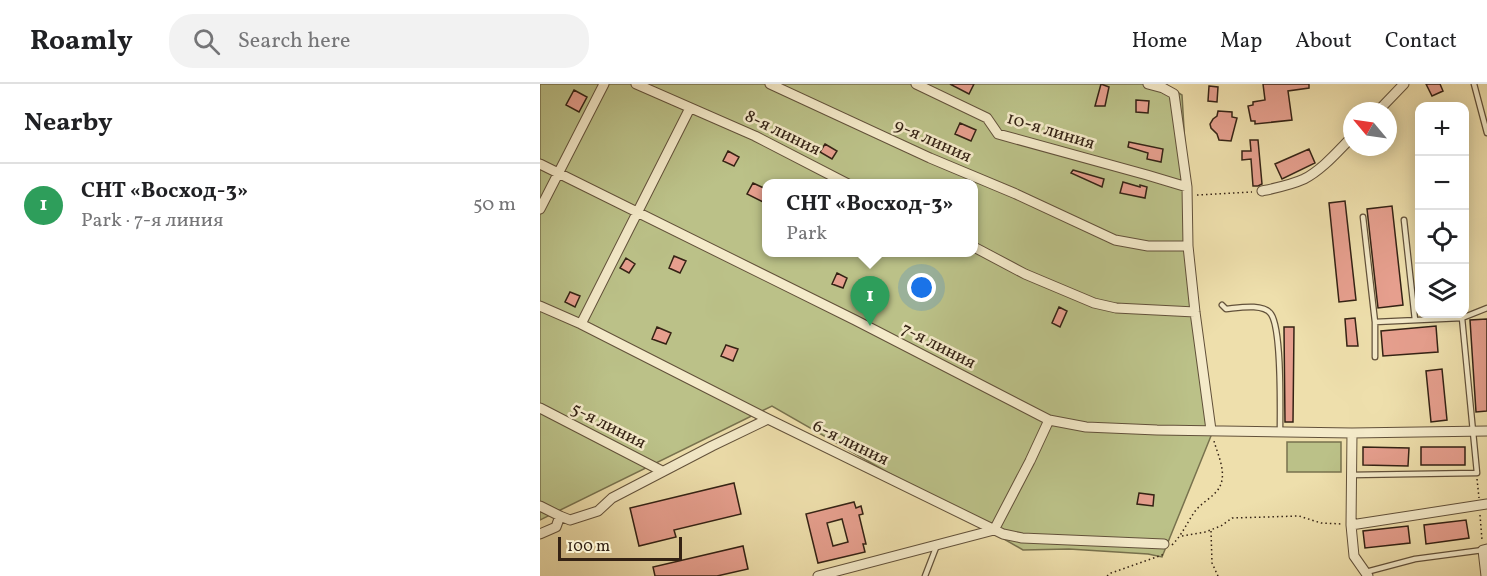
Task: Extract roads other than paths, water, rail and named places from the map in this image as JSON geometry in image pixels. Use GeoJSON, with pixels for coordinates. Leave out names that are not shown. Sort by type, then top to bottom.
{"type":"FeatureCollection","features":[{"type":"Feature","properties":{"kind":"street"},"geometry":{"type":"LineString","coordinates":[[540,209],[604,84]]}},
{"type":"Feature","properties":{"kind":"street","name":"8-я линия"},"geometry":{"type":"LineString","coordinates":[[636,84],[755,136],[840,179]]}},
{"type":"Feature","properties":{"kind":"street","name":"9-я линия"},"geometry":{"type":"LineString","coordinates":[[770,84],[1115,240],[1148,246],[1188,246]]}},
{"type":"Feature","properties":{"kind":"street","name":"10-я линия"},"geometry":{"type":"LineString","coordinates":[[916,84],[987,118],[998,135],[1148,175],[1189,191]]}},
{"type":"Feature","properties":{"kind":"street"},"geometry":{"type":"LineString","coordinates":[[1148,84],[1174,94],[1189,191],[1188,246],[1195,312],[1214,430]]}},
{"type":"Feature","properties":{"kind":"street"},"geometry":{"type":"LineString","coordinates":[[1387,102],[1404,84]]}},
{"type":"Feature","properties":{"kind":"street"},"geometry":{"type":"LineString","coordinates":[[581,324],[690,108]]}},
{"type":"Feature","properties":{"kind":"street"},"geometry":{"type":"LineString","coordinates":[[1262,191],[1282,187],[1306,178],[1343,146]]}},
{"type":"Feature","properties":{"kind":"street","name":"7-я линия"},"geometry":{"type":"LineString","coordinates":[[540,164],[845,315],[1049,420],[1086,427],[1157,430],[1352,433],[1487,431]]}},
{"type":"Feature","properties":{"kind":"street"},"geometry":{"type":"LineString","coordinates":[[978,249],[1025,274],[1094,303],[1116,308],[1195,312]]}},
{"type":"Feature","properties":{"kind":"street","name":"6-я линия"},"geometry":{"type":"LineString","coordinates":[[540,306],[581,324],[1003,534],[1022,538],[1164,544]]}},
{"type":"Feature","properties":{"kind":"street","name":"5-я линия"},"geometry":{"type":"LineString","coordinates":[[540,408],[662,471]]}},
{"type":"Feature","properties":{"kind":"street"},"geometry":{"type":"LineString","coordinates":[[540,506],[570,520],[598,511],[612,498],[768,419]]}},
{"type":"Feature","properties":{"kind":"street"},"geometry":{"type":"LineString","coordinates":[[818,576],[994,530],[1049,420]]}},
{"type":"Feature","properties":{"kind":"street"},"geometry":{"type":"LineString","coordinates":[[1352,433],[1351,525],[1354,556],[1367,574]]}},
{"type":"Feature","properties":{"kind":"street"},"geometry":{"type":"LineString","coordinates":[[1351,525],[1487,504]]}},
{"type":"Feature","properties":{"kind":"street"},"geometry":{"type":"LineString","coordinates":[[540,534],[556,527],[560,516]]}},
{"type":"Feature","properties":{"kind":"street"},"geometry":{"type":"LineString","coordinates":[[1485,549],[1486,576]]}},
{"type":"Feature","properties":{"kind":"lane"},"geometry":{"type":"LineString","coordinates":[[1474,84],[1487,133]]}},
{"type":"Feature","properties":{"kind":"lane"},"geometry":{"type":"LineString","coordinates":[[1363,217],[1376,322],[1375,357]]}},
{"type":"Feature","properties":{"kind":"lane"},"geometry":{"type":"LineString","coordinates":[[1404,220],[1415,320]]}},
{"type":"Feature","properties":{"kind":"lane"},"geometry":{"type":"LineString","coordinates":[[1222,305],[1226,309],[1255,307],[1271,314],[1276,332],[1279,367],[1280,432]]}},
{"type":"Feature","properties":{"kind":"lane"},"geometry":{"type":"LineString","coordinates":[[1469,315],[1487,308]]}},
{"type":"Feature","properties":{"kind":"lane"},"geometry":{"type":"LineString","coordinates":[[1351,475],[1477,473],[1462,318],[1376,322]]}},
{"type":"Feature","properties":{"kind":"lane"},"geometry":{"type":"LineString","coordinates":[[926,576],[937,545]]}},
{"type":"Feature","properties":{"kind":"lane"},"geometry":{"type":"LineString","coordinates":[[1367,574],[1415,559],[1485,549]]}},
{"type":"Feature","properties":{"kind":"place","name":"СНТ «Восход-3»"},"geometry":{"type":"Point","coordinates":[870,326]}}]}
